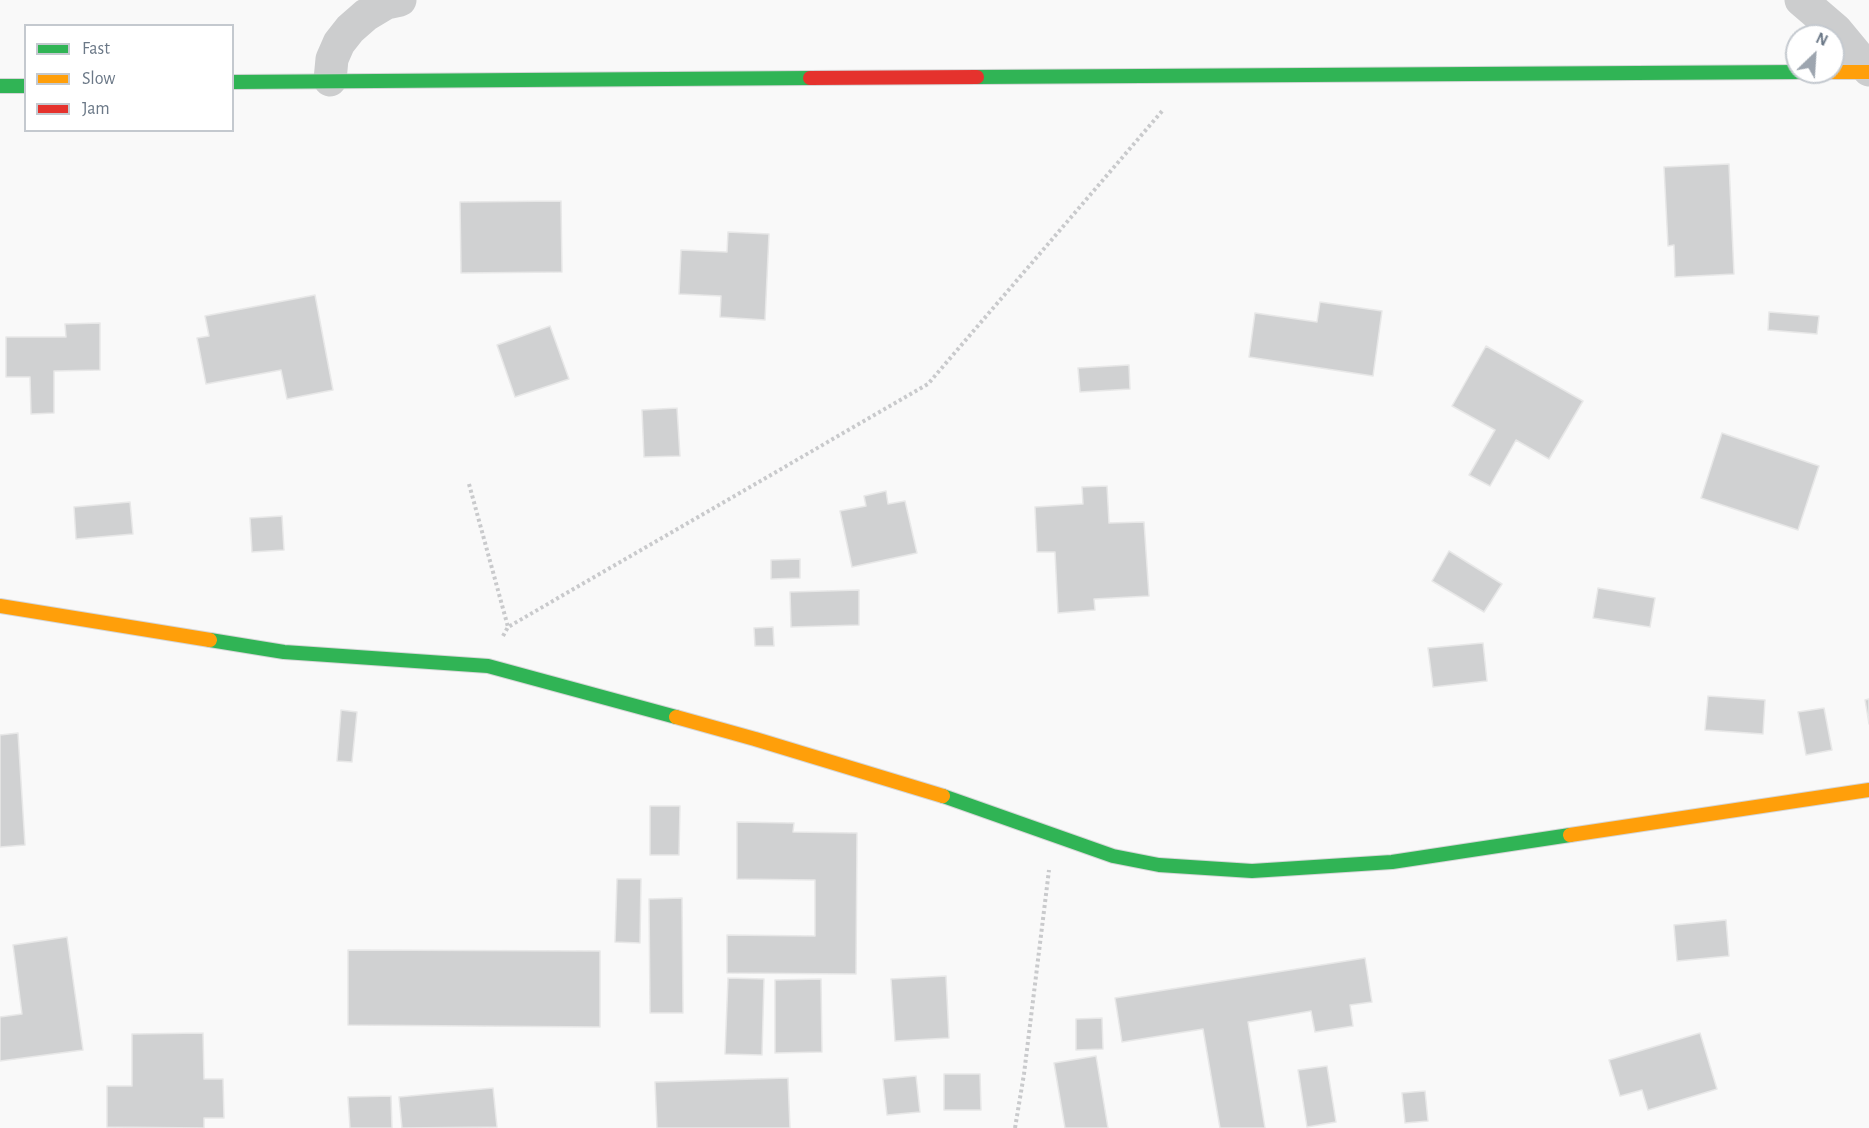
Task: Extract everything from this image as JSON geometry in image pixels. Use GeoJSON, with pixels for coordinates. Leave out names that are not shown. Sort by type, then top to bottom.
{"type":"FeatureCollection","features":[{"type":"Feature","properties":{"kind":"street"},"geometry":{"type":"LineString","coordinates":[[330,80],[332,59],[339,43],[350,29],[366,15],[386,3],[399,0]]}},
{"type":"Feature","properties":{"kind":"street"},"geometry":{"type":"LineString","coordinates":[[1801,0],[1836,30],[1869,71]]}},
{"type":"Feature","properties":{"kind":"street"},"geometry":{"type":"LineString","coordinates":[[1845,72],[1869,71]]}},
{"type":"Feature","properties":{"kind":"street"},"geometry":{"type":"LineString","coordinates":[[234,82],[1785,72]]}},
{"type":"Feature","properties":{"kind":"street"},"geometry":{"type":"LineString","coordinates":[[0,86],[24,86]]}},
{"type":"Feature","properties":{"kind":"street"},"geometry":{"type":"LineString","coordinates":[[0,606],[285,652],[488,666],[877,775],[1113,856],[1159,865],[1252,871],[1392,862],[1869,790]]}},
{"type":"Feature","properties":{"kind":"path"},"geometry":{"type":"LineString","coordinates":[[488,666],[508,627],[928,384],[1192,76]]}},
{"type":"Feature","properties":{"kind":"path"},"geometry":{"type":"LineString","coordinates":[[469,484],[508,627]]}},
{"type":"Feature","properties":{"kind":"path"},"geometry":{"type":"LineString","coordinates":[[1015,1128],[1024,1074],[1053,835]]}},
{"type":"Feature","properties":{"kind":"building"},"geometry":{"type":"Polygon","coordinates":[[[1729,164],[1734,274],[1675,277],[1674,245],[1668,246],[1664,167],[1729,164]]]}},
{"type":"Feature","properties":{"kind":"building"},"geometry":{"type":"Polygon","coordinates":[[[561,201],[562,272],[461,273],[460,202],[561,201]]]}},
{"type":"Feature","properties":{"kind":"building"},"geometry":{"type":"Polygon","coordinates":[[[728,232],[769,234],[765,320],[720,317],[721,296],[679,294],[681,250],[727,252],[728,232]]]}},
{"type":"Feature","properties":{"kind":"building"},"geometry":{"type":"Polygon","coordinates":[[[315,295],[333,390],[287,399],[281,370],[206,384],[197,338],[209,336],[205,316],[315,295]]]}},
{"type":"Feature","properties":{"kind":"building"},"geometry":{"type":"Polygon","coordinates":[[[1320,302],[1382,311],[1373,376],[1249,357],[1255,313],[1317,322],[1320,302]]]}},
{"type":"Feature","properties":{"kind":"building"},"geometry":{"type":"Polygon","coordinates":[[[1769,312],[1819,316],[1817,334],[1768,330],[1769,312]]]}},
{"type":"Feature","properties":{"kind":"building"},"geometry":{"type":"Polygon","coordinates":[[[100,323],[100,370],[54,371],[54,413],[31,414],[30,377],[6,377],[6,337],[66,337],[65,324],[100,323]]]}},
{"type":"Feature","properties":{"kind":"building"},"geometry":{"type":"Polygon","coordinates":[[[550,326],[569,379],[515,397],[497,345],[550,326]]]}},
{"type":"Feature","properties":{"kind":"building"},"geometry":{"type":"Polygon","coordinates":[[[1486,346],[1583,401],[1549,459],[1516,440],[1490,486],[1469,475],[1495,430],[1452,406],[1486,346]]]}},
{"type":"Feature","properties":{"kind":"building"},"geometry":{"type":"Polygon","coordinates":[[[1129,365],[1130,389],[1080,392],[1078,368],[1129,365]]]}},
{"type":"Feature","properties":{"kind":"building"},"geometry":{"type":"Polygon","coordinates":[[[677,408],[680,456],[644,457],[642,410],[677,408]]]}},
{"type":"Feature","properties":{"kind":"building"},"geometry":{"type":"Polygon","coordinates":[[[1722,433],[1819,466],[1798,530],[1701,498],[1722,433]]]}},
{"type":"Feature","properties":{"kind":"building"},"geometry":{"type":"Polygon","coordinates":[[[1107,486],[1109,523],[1144,522],[1149,596],[1094,599],[1095,610],[1058,613],[1055,552],[1037,552],[1035,507],[1083,504],[1082,487],[1107,486]]]}},
{"type":"Feature","properties":{"kind":"building"},"geometry":{"type":"Polygon","coordinates":[[[886,491],[888,504],[905,501],[917,553],[852,567],[840,511],[866,506],[864,496],[886,491]]]}},
{"type":"Feature","properties":{"kind":"building"},"geometry":{"type":"Polygon","coordinates":[[[130,502],[133,534],[76,539],[74,507],[130,502]]]}},
{"type":"Feature","properties":{"kind":"building"},"geometry":{"type":"Polygon","coordinates":[[[282,516],[284,550],[252,552],[250,518],[282,516]]]}},
{"type":"Feature","properties":{"kind":"building"},"geometry":{"type":"Polygon","coordinates":[[[1449,551],[1502,584],[1484,612],[1432,581],[1449,551]]]}},
{"type":"Feature","properties":{"kind":"building"},"geometry":{"type":"Polygon","coordinates":[[[800,559],[800,578],[771,579],[771,560],[800,559]]]}},
{"type":"Feature","properties":{"kind":"building"},"geometry":{"type":"Polygon","coordinates":[[[1598,588],[1655,598],[1650,627],[1593,618],[1598,588]]]}},
{"type":"Feature","properties":{"kind":"building"},"geometry":{"type":"Polygon","coordinates":[[[859,590],[859,625],[791,627],[790,592],[859,590]]]}},
{"type":"Feature","properties":{"kind":"building"},"geometry":{"type":"Polygon","coordinates":[[[773,627],[774,646],[755,646],[754,628],[773,627]]]}},
{"type":"Feature","properties":{"kind":"building"},"geometry":{"type":"Polygon","coordinates":[[[1483,643],[1487,681],[1433,687],[1428,648],[1483,643]]]}},
{"type":"Feature","properties":{"kind":"building"},"geometry":{"type":"Polygon","coordinates":[[[1708,696],[1765,700],[1763,734],[1705,730],[1708,696]]]}},
{"type":"Feature","properties":{"kind":"building"},"geometry":{"type":"Polygon","coordinates":[[[1869,699],[1869,724],[1865,700],[1869,699]]]}},
{"type":"Feature","properties":{"kind":"building"},"geometry":{"type":"Polygon","coordinates":[[[1824,708],[1832,750],[1806,755],[1798,712],[1824,708]]]}},
{"type":"Feature","properties":{"kind":"building"},"geometry":{"type":"Polygon","coordinates":[[[341,710],[357,712],[352,762],[337,761],[341,710]]]}},
{"type":"Feature","properties":{"kind":"building"},"geometry":{"type":"Polygon","coordinates":[[[18,733],[25,845],[0,847],[0,735],[18,733]]]}},
{"type":"Feature","properties":{"kind":"building"},"geometry":{"type":"Polygon","coordinates":[[[650,806],[680,806],[679,855],[650,855],[650,806]]]}},
{"type":"Feature","properties":{"kind":"building"},"geometry":{"type":"Polygon","coordinates":[[[737,822],[794,823],[793,832],[857,833],[856,974],[727,973],[727,935],[815,936],[815,880],[737,879],[737,822]]]}},
{"type":"Feature","properties":{"kind":"building"},"geometry":{"type":"Polygon","coordinates":[[[617,879],[641,879],[640,943],[615,942],[617,879]]]}},
{"type":"Feature","properties":{"kind":"building"},"geometry":{"type":"Polygon","coordinates":[[[682,898],[683,1013],[650,1013],[649,899],[682,898]]]}},
{"type":"Feature","properties":{"kind":"building"},"geometry":{"type":"Polygon","coordinates":[[[1726,920],[1729,956],[1677,961],[1674,925],[1726,920]]]}},
{"type":"Feature","properties":{"kind":"building"},"geometry":{"type":"Polygon","coordinates":[[[67,937],[83,1050],[0,1061],[0,1017],[22,1014],[13,945],[67,937]]]}},
{"type":"Feature","properties":{"kind":"building"},"geometry":{"type":"Polygon","coordinates":[[[348,950],[600,951],[600,1027],[348,1025],[348,950]]]}},
{"type":"Feature","properties":{"kind":"building"},"geometry":{"type":"Polygon","coordinates":[[[1365,958],[1372,1002],[1350,1005],[1353,1026],[1315,1032],[1311,1011],[1248,1022],[1265,1128],[1220,1128],[1203,1029],[1122,1042],[1115,998],[1365,958]]]}},
{"type":"Feature","properties":{"kind":"building"},"geometry":{"type":"Polygon","coordinates":[[[946,976],[949,1038],[895,1041],[891,979],[946,976]]]}},
{"type":"Feature","properties":{"kind":"building"},"geometry":{"type":"Polygon","coordinates":[[[728,978],[764,979],[762,1055],[725,1054],[728,978]]]}},
{"type":"Feature","properties":{"kind":"building"},"geometry":{"type":"Polygon","coordinates":[[[821,979],[822,1052],[775,1053],[775,980],[821,979]]]}},
{"type":"Feature","properties":{"kind":"building"},"geometry":{"type":"Polygon","coordinates":[[[1102,1018],[1103,1049],[1076,1050],[1076,1019],[1102,1018]]]}},
{"type":"Feature","properties":{"kind":"building"},"geometry":{"type":"Polygon","coordinates":[[[203,1033],[204,1079],[223,1079],[224,1118],[204,1118],[204,1128],[107,1127],[107,1086],[132,1086],[132,1034],[203,1033]]]}},
{"type":"Feature","properties":{"kind":"building"},"geometry":{"type":"Polygon","coordinates":[[[1700,1033],[1717,1089],[1648,1110],[1642,1090],[1620,1096],[1609,1060],[1700,1033]]]}},
{"type":"Feature","properties":{"kind":"building"},"geometry":{"type":"Polygon","coordinates":[[[1096,1056],[1108,1128],[1065,1128],[1054,1063],[1096,1056]]]}},
{"type":"Feature","properties":{"kind":"building"},"geometry":{"type":"Polygon","coordinates":[[[1327,1066],[1336,1122],[1307,1127],[1298,1070],[1327,1066]]]}},
{"type":"Feature","properties":{"kind":"building"},"geometry":{"type":"Polygon","coordinates":[[[944,1074],[980,1074],[981,1110],[944,1110],[944,1074]]]}},
{"type":"Feature","properties":{"kind":"building"},"geometry":{"type":"Polygon","coordinates":[[[916,1076],[920,1112],[887,1115],[883,1079],[916,1076]]]}},
{"type":"Feature","properties":{"kind":"building"},"geometry":{"type":"Polygon","coordinates":[[[788,1078],[790,1128],[657,1128],[655,1082],[788,1078]]]}},
{"type":"Feature","properties":{"kind":"building"},"geometry":{"type":"Polygon","coordinates":[[[493,1088],[497,1127],[402,1128],[399,1097],[493,1088]]]}},
{"type":"Feature","properties":{"kind":"building"},"geometry":{"type":"Polygon","coordinates":[[[1425,1091],[1428,1121],[1405,1123],[1402,1093],[1425,1091]]]}},
{"type":"Feature","properties":{"kind":"building"},"geometry":{"type":"Polygon","coordinates":[[[391,1096],[392,1128],[350,1128],[348,1097],[391,1096]]]}},
{"type":"Feature","properties":{"kind":"traffic: fast"},"geometry":{"type":"LineString","coordinates":[[977,77],[1785,72]]}},
{"type":"Feature","properties":{"kind":"traffic: fast"},"geometry":{"type":"LineString","coordinates":[[234,82],[810,78]]}},
{"type":"Feature","properties":{"kind":"traffic: fast"},"geometry":{"type":"LineString","coordinates":[[0,86],[24,86]]}},
{"type":"Feature","properties":{"kind":"traffic: fast"},"geometry":{"type":"LineString","coordinates":[[210,640],[284,652],[488,666],[676,717]]}},
{"type":"Feature","properties":{"kind":"traffic: fast"},"geometry":{"type":"LineString","coordinates":[[943,796],[1113,856],[1159,865],[1252,871],[1392,862],[1570,835]]}},
{"type":"Feature","properties":{"kind":"traffic: slow"},"geometry":{"type":"LineString","coordinates":[[1845,72],[1869,72]]}},
{"type":"Feature","properties":{"kind":"traffic: slow"},"geometry":{"type":"LineString","coordinates":[[0,606],[210,640]]}},
{"type":"Feature","properties":{"kind":"traffic: slow"},"geometry":{"type":"LineString","coordinates":[[676,717],[943,796]]}},
{"type":"Feature","properties":{"kind":"traffic: slow"},"geometry":{"type":"LineString","coordinates":[[1570,835],[1869,790]]}},
{"type":"Feature","properties":{"kind":"traffic: jam"},"geometry":{"type":"LineString","coordinates":[[810,78],[977,77]]}}]}
